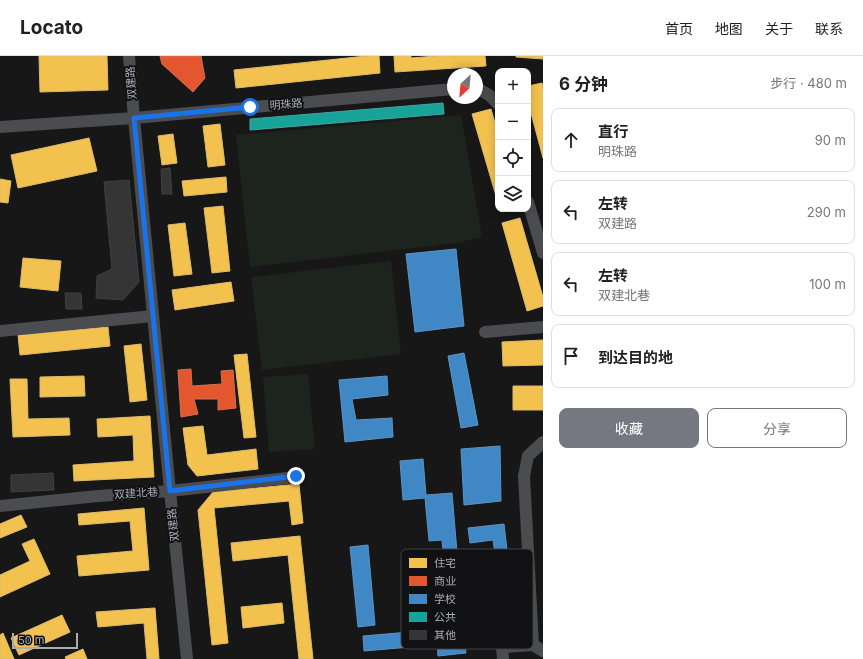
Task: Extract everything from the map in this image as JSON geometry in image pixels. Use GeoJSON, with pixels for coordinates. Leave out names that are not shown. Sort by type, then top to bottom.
{"type":"FeatureCollection","features":[{"type":"Feature","properties":{"kind":"street","name":"双建路"},"geometry":{"type":"LineString","coordinates":[[129,56],[187,659]]}},
{"type":"Feature","properties":{"kind":"street","name":"明珠路"},"geometry":{"type":"LineString","coordinates":[[0,127],[134,118],[447,90]]}},
{"type":"Feature","properties":{"kind":"street"},"geometry":{"type":"LineString","coordinates":[[483,92],[495,101]]}},
{"type":"Feature","properties":{"kind":"street"},"geometry":{"type":"LineString","coordinates":[[531,212],[543,253]]}},
{"type":"Feature","properties":{"kind":"street"},"geometry":{"type":"LineString","coordinates":[[0,331],[153,316]]}},
{"type":"Feature","properties":{"kind":"street"},"geometry":{"type":"LineString","coordinates":[[485,332],[543,327]]}},
{"type":"Feature","properties":{"kind":"street"},"geometry":{"type":"LineString","coordinates":[[530,549],[524,476],[528,456],[543,442]]}},
{"type":"Feature","properties":{"kind":"street","name":"双建北巷"},"geometry":{"type":"LineString","coordinates":[[0,506],[98,496],[170,491],[296,476]]}},
{"type":"Feature","properties":{"kind":"street"},"geometry":{"type":"LineString","coordinates":[[533,587],[538,648]]}},
{"type":"Feature","properties":{"kind":"street"},"geometry":{"type":"LineString","coordinates":[[503,653],[531,649]]}},
{"type":"Feature","properties":{"kind":"shaded area"},"geometry":{"type":"Polygon","coordinates":[[[461,115],[482,237],[457,243],[250,267],[236,135],[461,115]]]}},
{"type":"Feature","properties":{"kind":"shaded area"},"geometry":{"type":"Polygon","coordinates":[[[391,261],[401,354],[262,370],[251,277],[391,261]]]}},
{"type":"Feature","properties":{"kind":"shaded area"},"geometry":{"type":"Polygon","coordinates":[[[308,374],[315,449],[269,452],[263,377],[308,374]]]}},
{"type":"Feature","properties":{"kind":"building: 住宅"},"geometry":{"type":"Polygon","coordinates":[[[39,56],[107,56],[108,90],[40,92],[39,56]]]}},
{"type":"Feature","properties":{"kind":"building: 住宅"},"geometry":{"type":"Polygon","coordinates":[[[366,56],[379,56],[380,73],[236,88],[234,70],[366,56]]]}},
{"type":"Feature","properties":{"kind":"building: 住宅"},"geometry":{"type":"Polygon","coordinates":[[[394,56],[411,56],[411,58],[436,56],[485,56],[486,66],[395,72],[394,56]]]}},
{"type":"Feature","properties":{"kind":"building: 住宅"},"geometry":{"type":"Polygon","coordinates":[[[543,56],[543,59],[516,57],[543,56]]]}},
{"type":"Feature","properties":{"kind":"building: 住宅"},"geometry":{"type":"Polygon","coordinates":[[[542,83],[543,88],[543,158],[531,113],[531,85],[542,83]]]}},
{"type":"Feature","properties":{"kind":"building: 住宅"},"geometry":{"type":"Polygon","coordinates":[[[491,109],[495,123],[495,193],[472,114],[491,109]]]}},
{"type":"Feature","properties":{"kind":"building: 住宅"},"geometry":{"type":"Polygon","coordinates":[[[220,124],[225,165],[208,167],[203,126],[220,124]]]}},
{"type":"Feature","properties":{"kind":"building: 住宅"},"geometry":{"type":"Polygon","coordinates":[[[173,134],[177,163],[162,165],[158,136],[173,134]]]}},
{"type":"Feature","properties":{"kind":"building: 住宅"},"geometry":{"type":"Polygon","coordinates":[[[89,138],[97,171],[18,188],[11,155],[89,138]]]}},
{"type":"Feature","properties":{"kind":"building: 住宅"},"geometry":{"type":"Polygon","coordinates":[[[226,177],[227,192],[184,196],[182,181],[226,177]]]}},
{"type":"Feature","properties":{"kind":"building: 住宅"},"geometry":{"type":"Polygon","coordinates":[[[0,179],[11,181],[8,203],[0,202],[0,179]]]}},
{"type":"Feature","properties":{"kind":"building: 住宅"},"geometry":{"type":"Polygon","coordinates":[[[223,206],[230,271],[212,273],[204,208],[223,206]]]}},
{"type":"Feature","properties":{"kind":"building: 住宅"},"geometry":{"type":"Polygon","coordinates":[[[520,218],[543,297],[543,306],[527,311],[502,223],[520,218]]]}},
{"type":"Feature","properties":{"kind":"building: 住宅"},"geometry":{"type":"Polygon","coordinates":[[[185,223],[192,274],[174,276],[168,225],[185,223]]]}},
{"type":"Feature","properties":{"kind":"building: 住宅"},"geometry":{"type":"Polygon","coordinates":[[[23,258],[61,261],[58,291],[20,287],[23,258]]]}},
{"type":"Feature","properties":{"kind":"building: 住宅"},"geometry":{"type":"Polygon","coordinates":[[[231,282],[234,301],[175,310],[172,290],[231,282]]]}},
{"type":"Feature","properties":{"kind":"building: 住宅"},"geometry":{"type":"Polygon","coordinates":[[[108,327],[110,346],[20,355],[18,335],[108,327]]]}},
{"type":"Feature","properties":{"kind":"building: 住宅"},"geometry":{"type":"Polygon","coordinates":[[[543,340],[543,365],[503,366],[502,342],[543,340]]]}},
{"type":"Feature","properties":{"kind":"building: 住宅"},"geometry":{"type":"Polygon","coordinates":[[[141,344],[147,400],[130,402],[124,346],[141,344]]]}},
{"type":"Feature","properties":{"kind":"building: 住宅"},"geometry":{"type":"Polygon","coordinates":[[[247,354],[256,437],[244,438],[234,355],[247,354]]]}},
{"type":"Feature","properties":{"kind":"building: 住宅"},"geometry":{"type":"Polygon","coordinates":[[[84,376],[85,396],[40,397],[40,377],[84,376]]]}},
{"type":"Feature","properties":{"kind":"building: 住宅"},"geometry":{"type":"Polygon","coordinates":[[[10,379],[27,379],[28,419],[69,418],[70,435],[13,437],[10,379]]]}},
{"type":"Feature","properties":{"kind":"building: 住宅"},"geometry":{"type":"Polygon","coordinates":[[[513,386],[543,386],[543,410],[513,410],[513,386]]]}},
{"type":"Feature","properties":{"kind":"building: 住宅"},"geometry":{"type":"Polygon","coordinates":[[[150,416],[154,477],[74,481],[73,465],[134,461],[133,435],[98,437],[97,419],[150,416]]]}},
{"type":"Feature","properties":{"kind":"building: 住宅"},"geometry":{"type":"Polygon","coordinates":[[[203,426],[207,455],[256,449],[258,469],[197,476],[188,465],[183,428],[203,426]]]}},
{"type":"Feature","properties":{"kind":"building: 住宅"},"geometry":{"type":"Polygon","coordinates":[[[299,484],[303,523],[292,525],[289,501],[214,508],[228,643],[212,645],[198,510],[213,492],[299,484]]]}},
{"type":"Feature","properties":{"kind":"building: 住宅"},"geometry":{"type":"Polygon","coordinates":[[[144,508],[149,570],[79,576],[77,556],[133,551],[130,521],[79,525],[78,514],[144,508]]]}},
{"type":"Feature","properties":{"kind":"building: 住宅"},"geometry":{"type":"Polygon","coordinates":[[[21,515],[27,527],[0,538],[0,524],[21,515]]]}},
{"type":"Feature","properties":{"kind":"building: 住宅"},"geometry":{"type":"Polygon","coordinates":[[[300,536],[313,659],[299,659],[288,555],[233,561],[231,543],[300,536]]]}},
{"type":"Feature","properties":{"kind":"building: 住宅"},"geometry":{"type":"Polygon","coordinates":[[[34,539],[50,574],[0,597],[0,575],[30,561],[22,544],[34,539]]]}},
{"type":"Feature","properties":{"kind":"building: 住宅"},"geometry":{"type":"Polygon","coordinates":[[[282,603],[284,623],[243,628],[241,607],[282,603]]]}},
{"type":"Feature","properties":{"kind":"building: 住宅"},"geometry":{"type":"Polygon","coordinates":[[[155,608],[159,659],[147,659],[144,623],[98,627],[96,612],[155,608]]]}},
{"type":"Feature","properties":{"kind":"building: 住宅"},"geometry":{"type":"Polygon","coordinates":[[[62,615],[70,632],[19,655],[11,638],[62,615]]]}},
{"type":"Feature","properties":{"kind":"building: 住宅"},"geometry":{"type":"Polygon","coordinates":[[[3,633],[14,659],[0,659],[0,635],[3,633]]]}},
{"type":"Feature","properties":{"kind":"building: 住宅"},"geometry":{"type":"Polygon","coordinates":[[[83,649],[87,659],[66,659],[65,657],[83,649]]]}},
{"type":"Feature","properties":{"kind":"building: 商业"},"geometry":{"type":"Polygon","coordinates":[[[160,56],[201,56],[205,78],[193,92],[162,64],[160,56]]]}},
{"type":"Feature","properties":{"kind":"building: 商业"},"geometry":{"type":"Polygon","coordinates":[[[191,369],[192,386],[222,384],[221,371],[233,370],[236,408],[218,410],[218,399],[194,399],[198,414],[181,417],[178,370],[191,369]]]}},
{"type":"Feature","properties":{"kind":"building: 学校"},"geometry":{"type":"Polygon","coordinates":[[[456,249],[464,326],[415,332],[406,254],[456,249]]]}},
{"type":"Feature","properties":{"kind":"building: 学校"},"geometry":{"type":"Polygon","coordinates":[[[464,353],[478,425],[461,428],[448,356],[464,353]]]}},
{"type":"Feature","properties":{"kind":"building: 学校"},"geometry":{"type":"Polygon","coordinates":[[[387,376],[388,395],[352,399],[356,420],[392,418],[393,437],[345,442],[339,380],[387,376]]]}},
{"type":"Feature","properties":{"kind":"building: 学校"},"geometry":{"type":"Polygon","coordinates":[[[500,446],[501,501],[464,505],[461,449],[500,446]]]}},
{"type":"Feature","properties":{"kind":"building: 学校"},"geometry":{"type":"Polygon","coordinates":[[[423,459],[426,495],[452,493],[457,549],[443,549],[442,540],[429,541],[425,498],[403,500],[400,461],[423,459]]]}},
{"type":"Feature","properties":{"kind":"building: 学校"},"geometry":{"type":"Polygon","coordinates":[[[504,524],[507,549],[494,549],[493,540],[470,543],[468,528],[504,524]]]}},
{"type":"Feature","properties":{"kind":"building: 学校"},"geometry":{"type":"Polygon","coordinates":[[[368,545],[375,625],[358,627],[350,547],[368,545]]]}},
{"type":"Feature","properties":{"kind":"building: 学校"},"geometry":{"type":"Polygon","coordinates":[[[401,633],[401,648],[364,651],[363,636],[401,633]]]}},
{"type":"Feature","properties":{"kind":"building: 学校"},"geometry":{"type":"Polygon","coordinates":[[[438,649],[466,649],[466,653],[438,656],[438,649]]]}},
{"type":"Feature","properties":{"kind":"building: 公共"},"geometry":{"type":"Polygon","coordinates":[[[443,103],[444,114],[250,130],[250,119],[443,103]]]}},
{"type":"Feature","properties":{"kind":"building: 其他"},"geometry":{"type":"Polygon","coordinates":[[[170,168],[172,194],[162,194],[161,169],[170,168]]]}},
{"type":"Feature","properties":{"kind":"building: 其他"},"geometry":{"type":"Polygon","coordinates":[[[129,180],[139,282],[123,300],[96,298],[97,276],[112,269],[104,182],[129,180]]]}},
{"type":"Feature","properties":{"kind":"building: 其他"},"geometry":{"type":"Polygon","coordinates":[[[65,293],[81,293],[82,309],[66,309],[65,293]]]}},
{"type":"Feature","properties":{"kind":"building: 其他"},"geometry":{"type":"Polygon","coordinates":[[[53,473],[54,490],[11,492],[11,475],[53,473]]]}},
{"type":"Feature","properties":{"kind":"route"},"geometry":{"type":"LineString","coordinates":[[250,107],[134,118],[170,491],[296,476]]}}]}
